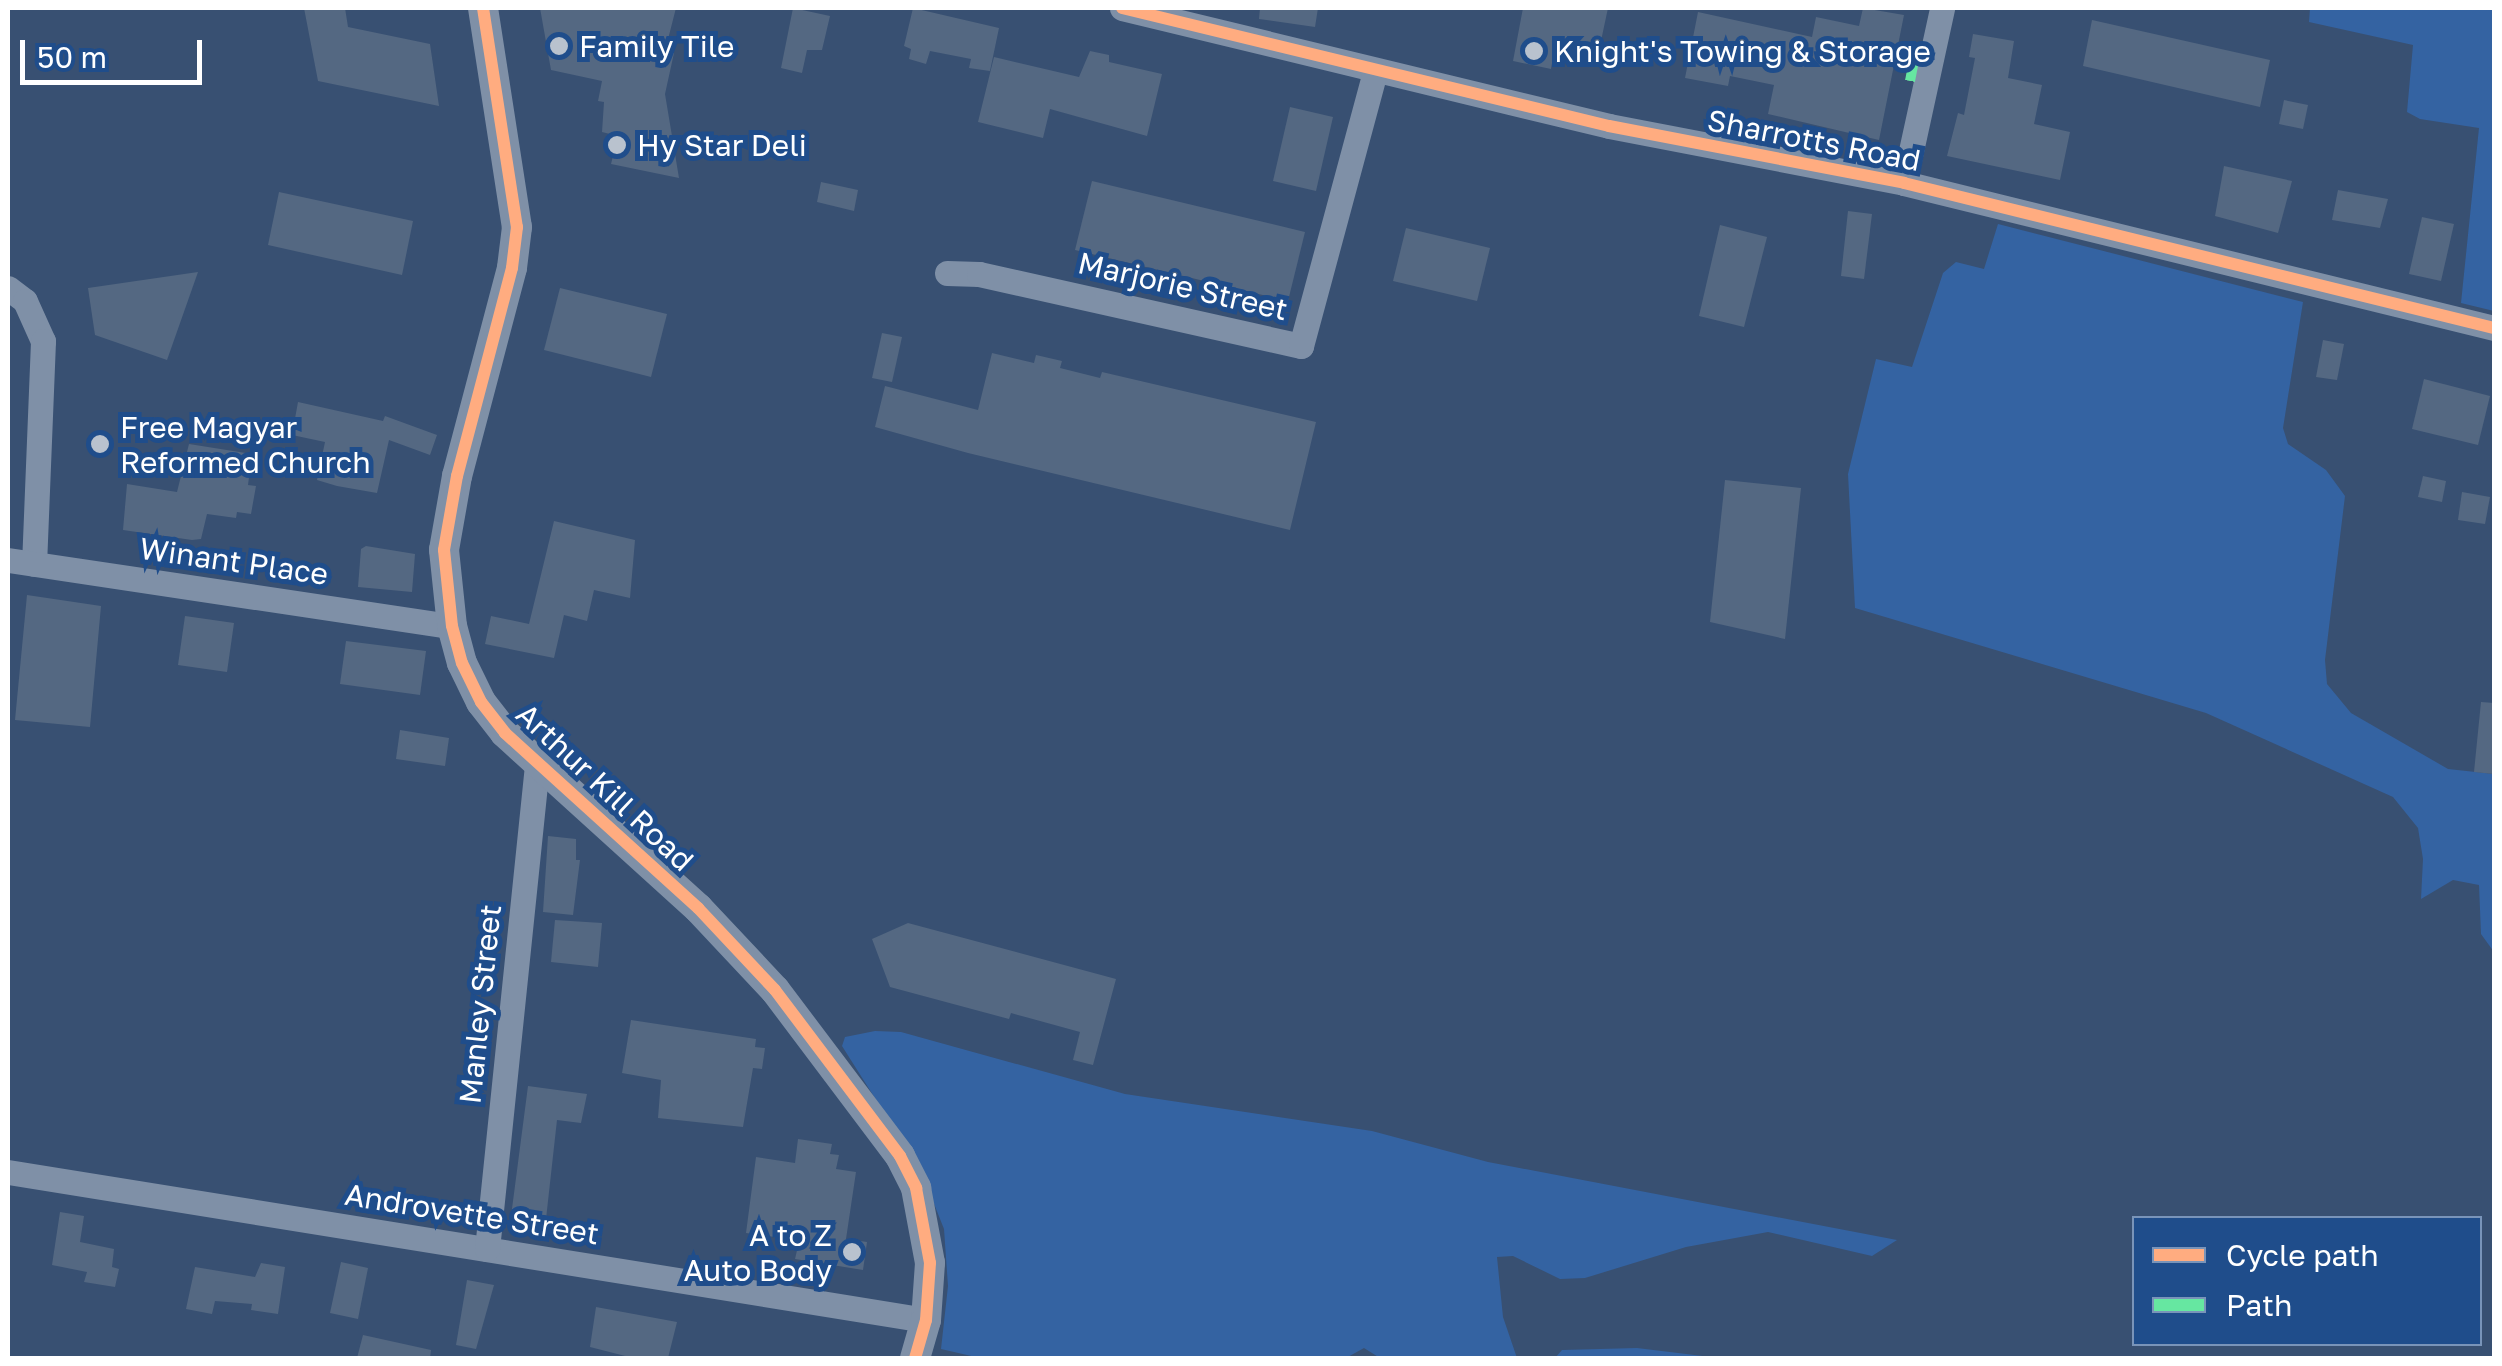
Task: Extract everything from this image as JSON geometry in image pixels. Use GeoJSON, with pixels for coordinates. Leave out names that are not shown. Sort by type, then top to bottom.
{"type":"FeatureCollection","features":[{"type":"Feature","properties":{"kind":"street","name":"Arthur Kill Road"},"geometry":{"type":"LineString","coordinates":[[483,8],[514,182],[517,227],[503,304],[448,518],[444,550],[452,626],[481,702],[537,766],[733,944],[800,1020],[879,1125],[916,1188],[926,1227],[930,1264],[926,1320],[915,1358]]}},
{"type":"Feature","properties":{"kind":"street","name":"Sharrotts Road"},"geometry":{"type":"LineString","coordinates":[[1122,8],[1609,126],[1904,183],[2494,328]]}},
{"type":"Feature","properties":{"kind":"street"},"geometry":{"type":"LineString","coordinates":[[1904,183],[1942,8]]}},
{"type":"Feature","properties":{"kind":"street","name":"Marjorie Street"},"geometry":{"type":"LineString","coordinates":[[946,273],[979,274],[1301,346],[1375,71]]}},
{"type":"Feature","properties":{"kind":"street"},"geometry":{"type":"LineString","coordinates":[[8,288],[25,300],[44,341],[34,564]]}},
{"type":"Feature","properties":{"kind":"street","name":"Winant Place"},"geometry":{"type":"LineString","coordinates":[[8,560],[452,626]]}},
{"type":"Feature","properties":{"kind":"street","name":"Manley Street"},"geometry":{"type":"LineString","coordinates":[[487,1249],[537,766]]}},
{"type":"Feature","properties":{"kind":"street","name":"Androvette Street"},"geometry":{"type":"LineString","coordinates":[[8,1172],[926,1320]]}},
{"type":"Feature","properties":{"kind":"shaded area"},"geometry":{"type":"Polygon","coordinates":[[[2310,8],[2494,8],[2494,311],[2461,303],[2479,128],[2420,119],[2407,112],[2413,45],[2309,22],[2310,8]]]}},
{"type":"Feature","properties":{"kind":"shaded area"},"geometry":{"type":"Polygon","coordinates":[[[1998,224],[2303,302],[2283,428],[2288,444],[2326,470],[2345,496],[2325,660],[2327,684],[2351,713],[2448,769],[2494,774],[2494,952],[2481,934],[2479,885],[2453,880],[2421,899],[2423,859],[2418,828],[2393,797],[2206,713],[1855,608],[1848,474],[1876,359],[1912,367],[1943,273],[1956,262],[1984,269],[1998,224]]]}},
{"type":"Feature","properties":{"kind":"shaded area"},"geometry":{"type":"Polygon","coordinates":[[[875,1031],[901,1032],[1125,1094],[1372,1131],[1488,1162],[1897,1240],[1872,1256],[1768,1232],[1686,1247],[1585,1278],[1560,1279],[1513,1256],[1497,1257],[1503,1317],[1517,1358],[1380,1358],[1364,1348],[1346,1358],[980,1358],[941,1349],[948,1286],[944,1229],[921,1171],[842,1046],[845,1037],[875,1031]]]}},
{"type":"Feature","properties":{"kind":"shaded area"},"geometry":{"type":"Polygon","coordinates":[[[1637,1348],[1719,1358],[1555,1358],[1562,1350],[1637,1348]]]}},
{"type":"Feature","properties":{"kind":"building"},"geometry":{"type":"Polygon","coordinates":[[[304,8],[345,8],[348,27],[430,44],[439,106],[318,81],[304,8]]]}},
{"type":"Feature","properties":{"kind":"building"},"geometry":{"type":"Polygon","coordinates":[[[540,8],[676,8],[665,51],[674,53],[665,94],[679,178],[611,164],[614,152],[606,151],[610,134],[602,132],[604,102],[598,101],[602,81],[551,70],[540,8]]]}},
{"type":"Feature","properties":{"kind":"building"},"geometry":{"type":"Polygon","coordinates":[[[793,8],[830,16],[822,50],[807,50],[802,73],[781,68],[793,8]]]}},
{"type":"Feature","properties":{"kind":"building"},"geometry":{"type":"Polygon","coordinates":[[[913,8],[999,28],[990,71],[969,68],[971,59],[930,51],[926,64],[909,59],[911,49],[904,46],[913,8]]]}},
{"type":"Feature","properties":{"kind":"building"},"geometry":{"type":"Polygon","coordinates":[[[1260,8],[1318,8],[1315,27],[1259,19],[1260,8]]]}},
{"type":"Feature","properties":{"kind":"building"},"geometry":{"type":"Polygon","coordinates":[[[1523,8],[1608,8],[1598,55],[1555,46],[1551,69],[1513,61],[1523,8]]]}},
{"type":"Feature","properties":{"kind":"building"},"geometry":{"type":"Polygon","coordinates":[[[1863,8],[1904,15],[1879,140],[1768,114],[1774,85],[1730,76],[1728,86],[1685,78],[1698,12],[1812,37],[1816,17],[1859,26],[1863,8]]]}},
{"type":"Feature","properties":{"kind":"building"},"geometry":{"type":"Polygon","coordinates":[[[2092,20],[2270,60],[2260,107],[2083,66],[2092,20]]]}},
{"type":"Feature","properties":{"kind":"building"},"geometry":{"type":"Polygon","coordinates":[[[1973,34],[2014,41],[2008,78],[2042,85],[2034,124],[2070,132],[2060,180],[1947,156],[1958,113],[1964,115],[1975,58],[1969,57],[1973,34]]]}},
{"type":"Feature","properties":{"kind":"building"},"geometry":{"type":"Polygon","coordinates":[[[1090,51],[1109,55],[1109,62],[1162,74],[1147,136],[1050,109],[1043,138],[978,122],[994,57],[1079,77],[1090,51]]]}},
{"type":"Feature","properties":{"kind":"building"},"geometry":{"type":"Polygon","coordinates":[[[2284,100],[2308,105],[2303,129],[2279,124],[2284,100]]]}},
{"type":"Feature","properties":{"kind":"building"},"geometry":{"type":"Polygon","coordinates":[[[1290,107],[1333,117],[1316,191],[1273,181],[1290,107]]]}},
{"type":"Feature","properties":{"kind":"building"},"geometry":{"type":"Polygon","coordinates":[[[2224,166],[2292,181],[2278,233],[2215,216],[2224,166]]]}},
{"type":"Feature","properties":{"kind":"building"},"geometry":{"type":"Polygon","coordinates":[[[1092,181],[1305,232],[1288,301],[1075,250],[1092,181]]]}},
{"type":"Feature","properties":{"kind":"building"},"geometry":{"type":"Polygon","coordinates":[[[821,182],[858,190],[854,211],[817,202],[821,182]]]}},
{"type":"Feature","properties":{"kind":"building"},"geometry":{"type":"Polygon","coordinates":[[[2338,190],[2388,199],[2380,228],[2332,220],[2338,190]]]}},
{"type":"Feature","properties":{"kind":"building"},"geometry":{"type":"Polygon","coordinates":[[[279,192],[413,221],[402,275],[268,245],[279,192]]]}},
{"type":"Feature","properties":{"kind":"building"},"geometry":{"type":"Polygon","coordinates":[[[1848,211],[1872,214],[1864,279],[1841,276],[1848,211]]]}},
{"type":"Feature","properties":{"kind":"building"},"geometry":{"type":"Polygon","coordinates":[[[2422,217],[2454,224],[2441,281],[2409,274],[2422,217]]]}},
{"type":"Feature","properties":{"kind":"building"},"geometry":{"type":"Polygon","coordinates":[[[1720,225],[1767,237],[1744,327],[1699,316],[1720,225]]]}},
{"type":"Feature","properties":{"kind":"building"},"geometry":{"type":"Polygon","coordinates":[[[1406,228],[1490,248],[1477,301],[1393,281],[1406,228]]]}},
{"type":"Feature","properties":{"kind":"building"},"geometry":{"type":"Polygon","coordinates":[[[198,272],[167,360],[95,335],[88,288],[198,272]]]}},
{"type":"Feature","properties":{"kind":"building"},"geometry":{"type":"Polygon","coordinates":[[[560,288],[667,314],[651,377],[544,350],[560,288]]]}},
{"type":"Feature","properties":{"kind":"building"},"geometry":{"type":"Polygon","coordinates":[[[882,333],[902,337],[892,382],[872,378],[882,333]]]}},
{"type":"Feature","properties":{"kind":"building"},"geometry":{"type":"Polygon","coordinates":[[[2323,340],[2344,344],[2337,380],[2316,377],[2323,340]]]}},
{"type":"Feature","properties":{"kind":"building"},"geometry":{"type":"Polygon","coordinates":[[[992,353],[1034,363],[1036,355],[1062,361],[1060,368],[1100,378],[1102,372],[1316,422],[1290,530],[875,427],[885,386],[978,410],[992,353]]]}},
{"type":"Feature","properties":{"kind":"building"},"geometry":{"type":"Polygon","coordinates":[[[2424,379],[2490,396],[2478,445],[2412,429],[2424,379]]]}},
{"type":"Feature","properties":{"kind":"building"},"geometry":{"type":"Polygon","coordinates":[[[298,402],[383,421],[385,416],[437,435],[430,455],[389,440],[377,493],[337,486],[317,480],[325,442],[292,435],[298,402]]]}},
{"type":"Feature","properties":{"kind":"building"},"geometry":{"type":"Polygon","coordinates":[[[189,444],[252,454],[248,485],[256,486],[251,514],[237,512],[236,518],[207,514],[201,539],[123,530],[127,484],[177,492],[189,444]]]}},
{"type":"Feature","properties":{"kind":"building"},"geometry":{"type":"Polygon","coordinates":[[[2423,476],[2446,481],[2442,502],[2418,497],[2423,476]]]}},
{"type":"Feature","properties":{"kind":"building"},"geometry":{"type":"Polygon","coordinates":[[[1725,480],[1801,488],[1785,639],[1710,622],[1725,480]]]}},
{"type":"Feature","properties":{"kind":"building"},"geometry":{"type":"Polygon","coordinates":[[[2462,492],[2490,497],[2485,524],[2458,520],[2462,492]]]}},
{"type":"Feature","properties":{"kind":"building"},"geometry":{"type":"Polygon","coordinates":[[[554,521],[635,540],[630,598],[594,590],[587,621],[564,615],[554,658],[485,644],[491,616],[529,624],[554,521]]]}},
{"type":"Feature","properties":{"kind":"building"},"geometry":{"type":"Polygon","coordinates":[[[366,546],[415,554],[412,592],[358,587],[361,549],[366,546]]]}},
{"type":"Feature","properties":{"kind":"building"},"geometry":{"type":"Polygon","coordinates":[[[27,595],[101,606],[90,727],[15,720],[27,595]]]}},
{"type":"Feature","properties":{"kind":"building"},"geometry":{"type":"Polygon","coordinates":[[[185,616],[234,623],[227,672],[178,665],[185,616]]]}},
{"type":"Feature","properties":{"kind":"building"},"geometry":{"type":"Polygon","coordinates":[[[346,641],[426,651],[420,695],[340,684],[346,641]]]}},
{"type":"Feature","properties":{"kind":"building"},"geometry":{"type":"Polygon","coordinates":[[[2481,702],[2494,703],[2494,774],[2474,772],[2481,702]]]}},
{"type":"Feature","properties":{"kind":"building"},"geometry":{"type":"Polygon","coordinates":[[[400,730],[449,738],[445,766],[396,759],[400,730]]]}},
{"type":"Feature","properties":{"kind":"building"},"geometry":{"type":"Polygon","coordinates":[[[548,836],[576,839],[576,860],[580,860],[573,915],[543,912],[548,836]]]}},
{"type":"Feature","properties":{"kind":"building"},"geometry":{"type":"Polygon","coordinates":[[[555,920],[602,923],[598,967],[551,962],[555,920]]]}},
{"type":"Feature","properties":{"kind":"building"},"geometry":{"type":"Polygon","coordinates":[[[908,923],[1116,979],[1093,1065],[1073,1060],[1080,1032],[1011,1013],[1009,1019],[890,987],[872,939],[908,923]]]}},
{"type":"Feature","properties":{"kind":"building"},"geometry":{"type":"Polygon","coordinates":[[[631,1020],[756,1039],[755,1047],[765,1048],[762,1069],[753,1068],[743,1127],[658,1118],[661,1080],[622,1073],[631,1020]]]}},
{"type":"Feature","properties":{"kind":"building"},"geometry":{"type":"Polygon","coordinates":[[[528,1086],[587,1094],[581,1123],[557,1120],[545,1228],[510,1224],[528,1086]]]}},
{"type":"Feature","properties":{"kind":"building"},"geometry":{"type":"Polygon","coordinates":[[[798,1139],[832,1144],[830,1154],[839,1155],[836,1169],[856,1172],[846,1239],[867,1242],[863,1270],[795,1259],[798,1246],[789,1244],[789,1239],[746,1233],[756,1157],[795,1163],[798,1139]]]}},
{"type":"Feature","properties":{"kind":"building"},"geometry":{"type":"Polygon","coordinates":[[[60,1212],[84,1216],[80,1242],[114,1249],[112,1267],[119,1269],[115,1287],[84,1282],[87,1272],[52,1265],[60,1212]]]}},
{"type":"Feature","properties":{"kind":"building"},"geometry":{"type":"Polygon","coordinates":[[[341,1262],[368,1268],[358,1319],[330,1313],[341,1262]]]}},
{"type":"Feature","properties":{"kind":"building"},"geometry":{"type":"Polygon","coordinates":[[[261,1263],[285,1267],[278,1314],[251,1310],[252,1304],[215,1301],[212,1314],[186,1309],[195,1267],[255,1277],[261,1263]]]}},
{"type":"Feature","properties":{"kind":"building"},"geometry":{"type":"Polygon","coordinates":[[[467,1280],[494,1285],[476,1349],[456,1345],[467,1280]]]}},
{"type":"Feature","properties":{"kind":"building"},"geometry":{"type":"Polygon","coordinates":[[[596,1307],[677,1322],[668,1358],[633,1358],[590,1347],[596,1307]]]}},
{"type":"Feature","properties":{"kind":"building"},"geometry":{"type":"Polygon","coordinates":[[[363,1335],[431,1350],[430,1358],[357,1358],[363,1335]]]}},
{"type":"Feature","properties":{"kind":"marked path"},"geometry":{"type":"LineString","coordinates":[[1910,81],[1914,61]]}},
{"type":"Feature","properties":{"kind":"cycle path"},"geometry":{"type":"LineString","coordinates":[[483,8],[517,227],[512,268],[457,476],[444,550],[452,626],[462,663],[481,702],[505,733],[698,908],[775,990],[900,1156],[916,1188],[930,1263],[926,1320],[915,1358]]}},
{"type":"Feature","properties":{"kind":"cycle path"},"geometry":{"type":"LineString","coordinates":[[1122,8],[1609,126],[1904,183],[2494,328]]}},
{"type":"Feature","properties":{"kind":"place","name":"Family Tile"},"geometry":{"type":"Point","coordinates":[559,46]}},
{"type":"Feature","properties":{"kind":"place","name":"Knight's Towing & Storage"},"geometry":{"type":"Point","coordinates":[1534,51]}},
{"type":"Feature","properties":{"kind":"place","name":"Hy Star Deli"},"geometry":{"type":"Point","coordinates":[617,145]}},
{"type":"Feature","properties":{"kind":"place","name":"Free Magyar Reformed Church"},"geometry":{"type":"Point","coordinates":[100,444]}},
{"type":"Feature","properties":{"kind":"place","name":"A to Z Auto Body"},"geometry":{"type":"Point","coordinates":[852,1252]}}]}
